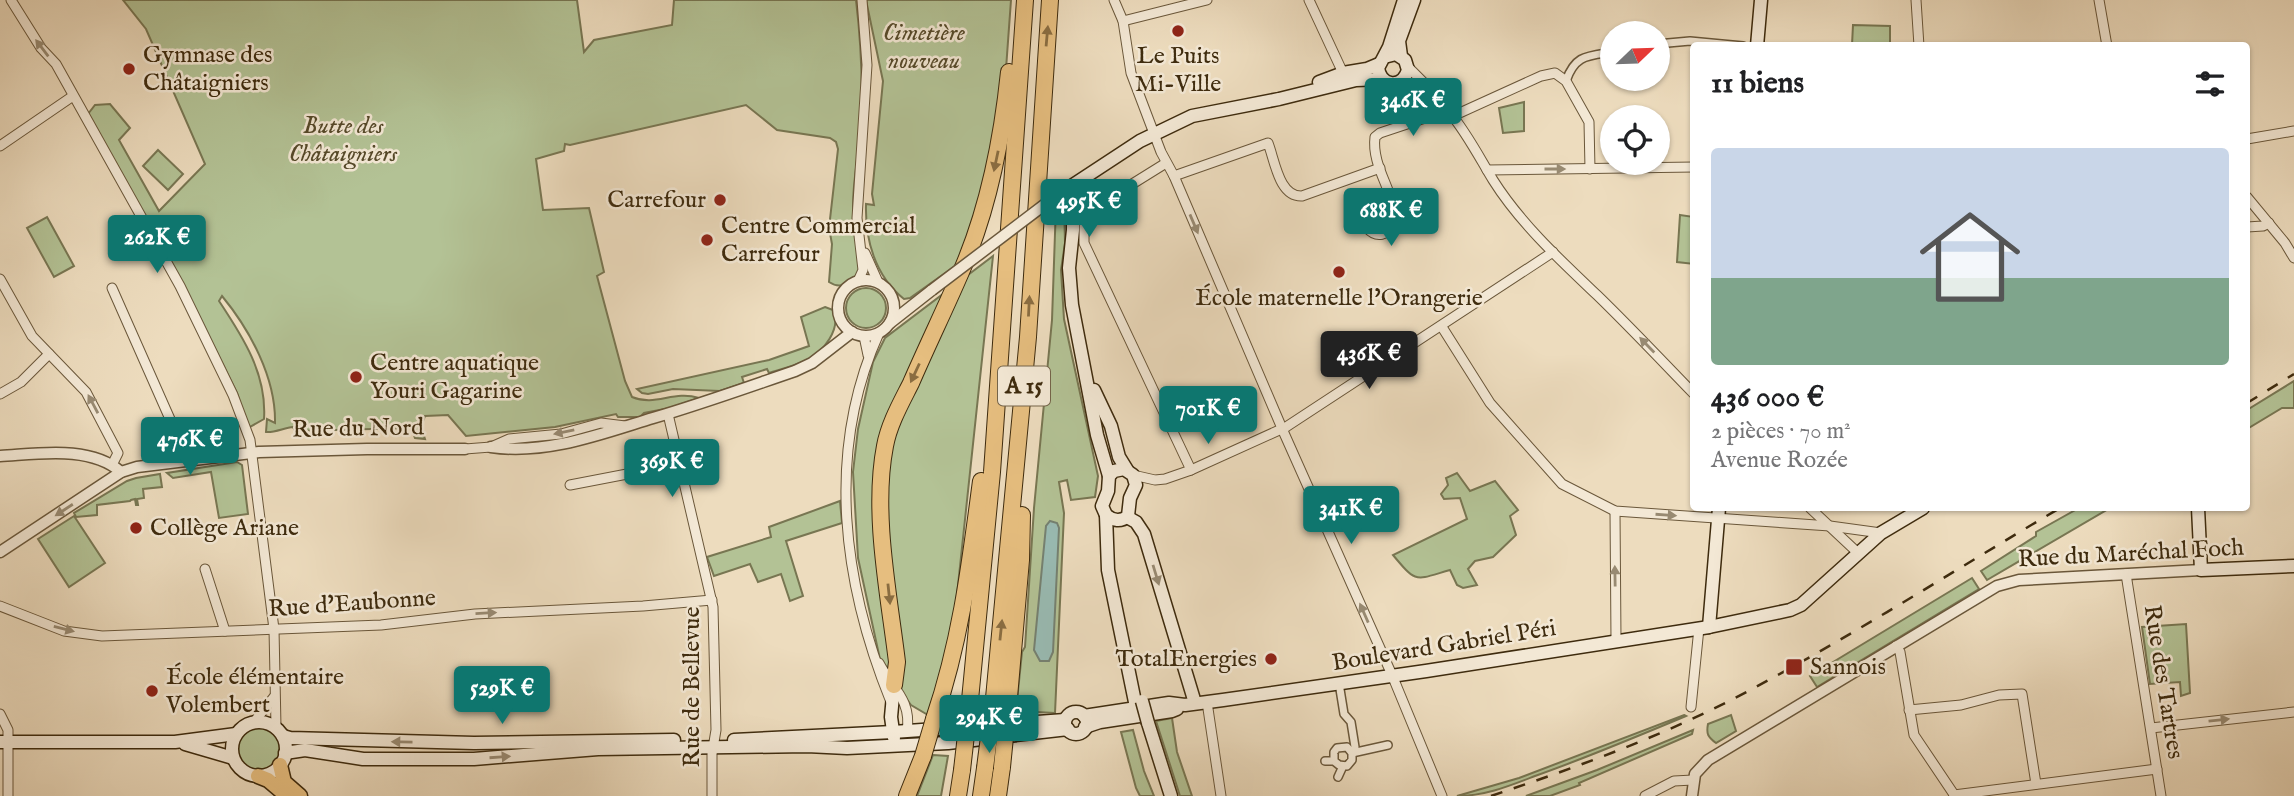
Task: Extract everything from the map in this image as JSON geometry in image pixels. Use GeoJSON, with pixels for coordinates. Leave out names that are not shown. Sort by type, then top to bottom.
{"type":"FeatureCollection","features":[{"type":"Feature","properties":{"kind":"highway","name":"A 15"},"geometry":{"type":"LineString","coordinates":[[958,796],[984,567],[1025,0]]}},
{"type":"Feature","properties":{"kind":"highway","name":"A 15"},"geometry":{"type":"LineString","coordinates":[[981,796],[1002,698],[1050,0]]}},
{"type":"Feature","properties":{"kind":"highway"},"geometry":{"type":"LineString","coordinates":[[894,685],[897,662],[879,505],[885,443],[963,268],[982,215],[997,157],[1010,61],[1021,51]]}},
{"type":"Feature","properties":{"kind":"highway"},"geometry":{"type":"LineString","coordinates":[[907,796],[923,756],[929,724],[947,682],[959,634],[998,361]]}},
{"type":"Feature","properties":{"kind":"highway"},"geometry":{"type":"LineString","coordinates":[[998,796],[1002,767],[1002,698]]}},
{"type":"Feature","properties":{"kind":"highway"},"geometry":{"type":"LineString","coordinates":[[283,759],[284,782],[300,796]]}},
{"type":"Feature","properties":{"kind":"highway"},"geometry":{"type":"LineString","coordinates":[[258,776],[268,780],[287,796]]}},
{"type":"Feature","properties":{"kind":"main road"},"geometry":{"type":"LineString","coordinates":[[1382,79],[1378,71],[1404,0]]}},
{"type":"Feature","properties":{"kind":"main road"},"geometry":{"type":"LineString","coordinates":[[1163,796],[1108,570],[1106,515],[1102,506],[1108,491],[1109,476],[1097,435],[1079,346],[1069,276],[1073,185],[1154,133],[1196,114],[1356,80],[1382,79],[1391,84],[1401,81],[1407,73],[1399,41],[1414,0]]}},
{"type":"Feature","properties":{"kind":"main road"},"geometry":{"type":"LineString","coordinates":[[1758,42],[1759,1]]}},
{"type":"Feature","properties":{"kind":"main road"},"geometry":{"type":"LineString","coordinates":[[1283,97],[1343,73],[1367,69],[1393,54],[1404,62]]}},
{"type":"Feature","properties":{"kind":"main road"},"geometry":{"type":"LineString","coordinates":[[1079,346],[1094,390],[1114,434],[1119,457],[1136,485],[1125,518],[1115,534],[1114,556],[1139,702]]}},
{"type":"Feature","properties":{"kind":"main road"},"geometry":{"type":"LineString","coordinates":[[1109,476],[1117,470],[1130,472]]}},
{"type":"Feature","properties":{"kind":"main road","name":"Boulevard Gabriel Péri"},"geometry":{"type":"LineString","coordinates":[[1085,721],[1100,722],[1172,711],[1196,703],[1704,628],[1801,605],[1881,533],[1918,511]]}},
{"type":"Feature","properties":{"kind":"main road"},"geometry":{"type":"LineString","coordinates":[[2198,511],[2201,570]]}},
{"type":"Feature","properties":{"kind":"main road"},"geometry":{"type":"LineString","coordinates":[[1704,628],[1719,513]]}},
{"type":"Feature","properties":{"kind":"main road"},"geometry":{"type":"LineString","coordinates":[[1106,515],[1112,519],[1125,518],[1136,522],[1144,534],[1196,703]]}},
{"type":"Feature","properties":{"kind":"main road","name":"Rue du Maréchal Foch"},"geometry":{"type":"LineString","coordinates":[[2201,570],[2294,566]]}},
{"type":"Feature","properties":{"kind":"main road"},"geometry":{"type":"LineString","coordinates":[[894,685],[891,704],[902,736]]}},
{"type":"Feature","properties":{"kind":"main road"},"geometry":{"type":"LineString","coordinates":[[714,743],[624,739],[474,743],[290,738],[264,722],[254,722],[244,726],[236,734],[232,748],[233,758],[241,769],[258,776],[273,772],[283,759],[305,750],[363,759],[474,759],[714,743],[807,741],[847,748],[902,736],[929,724],[1067,725],[1078,733],[1085,721],[1074,712],[1069,715],[1067,725]]}},
{"type":"Feature","properties":{"kind":"main road"},"geometry":{"type":"LineString","coordinates":[[1145,723],[1171,796]]}},
{"type":"Feature","properties":{"kind":"main road"},"geometry":{"type":"LineString","coordinates":[[902,736],[948,743],[1067,725]]}},
{"type":"Feature","properties":{"kind":"main road"},"geometry":{"type":"LineString","coordinates":[[279,732],[283,759]]}},
{"type":"Feature","properties":{"kind":"main road"},"geometry":{"type":"LineString","coordinates":[[5,742],[175,742],[236,734]]}},
{"type":"Feature","properties":{"kind":"main road"},"geometry":{"type":"LineString","coordinates":[[175,742],[233,758]]}},
{"type":"Feature","properties":{"kind":"street"},"geometry":{"type":"LineString","coordinates":[[11,0],[41,48],[56,64],[180,286],[233,395],[250,440],[274,629],[274,697],[279,732]]}},
{"type":"Feature","properties":{"kind":"street"},"geometry":{"type":"LineString","coordinates":[[858,281],[863,270],[857,218],[867,65],[862,0]]}},
{"type":"Feature","properties":{"kind":"street"},"geometry":{"type":"LineString","coordinates":[[1114,0],[1123,21],[1131,73],[1166,163],[1392,675],[1442,796]]}},
{"type":"Feature","properties":{"kind":"street"},"geometry":{"type":"LineString","coordinates":[[1123,21],[1207,0]]}},
{"type":"Feature","properties":{"kind":"street"},"geometry":{"type":"LineString","coordinates":[[1309,0],[1343,73],[1356,80]]}},
{"type":"Feature","properties":{"kind":"street"},"geometry":{"type":"LineString","coordinates":[[1916,0],[1919,42]]}},
{"type":"Feature","properties":{"kind":"street"},"geometry":{"type":"LineString","coordinates":[[2099,0],[2106,42]]}},
{"type":"Feature","properties":{"kind":"street"},"geometry":{"type":"LineString","coordinates":[[1670,43],[1701,42]]}},
{"type":"Feature","properties":{"kind":"street"},"geometry":{"type":"LineString","coordinates":[[1566,81],[1577,61],[1600,54]]}},
{"type":"Feature","properties":{"kind":"street"},"geometry":{"type":"LineString","coordinates":[[1404,62],[1427,85],[1439,102]]}},
{"type":"Feature","properties":{"kind":"street"},"geometry":{"type":"LineString","coordinates":[[1395,217],[1374,144],[1380,133],[1451,113],[1541,76],[1555,73],[1566,81],[1590,122],[1590,169]]}},
{"type":"Feature","properties":{"kind":"street"},"geometry":{"type":"LineString","coordinates":[[1401,81],[1411,84],[1451,113],[1505,196],[1553,252],[1690,390]]}},
{"type":"Feature","properties":{"kind":"street"},"geometry":{"type":"LineString","coordinates":[[0,146],[72,96]]}},
{"type":"Feature","properties":{"kind":"street"},"geometry":{"type":"LineString","coordinates":[[2250,138],[2294,131]]}},
{"type":"Feature","properties":{"kind":"street"},"geometry":{"type":"LineString","coordinates":[[1174,176],[1268,143],[1284,188],[1293,196],[1302,196],[1380,168]]}},
{"type":"Feature","properties":{"kind":"street"},"geometry":{"type":"LineString","coordinates":[[1166,163],[1084,214],[1084,243],[1191,470]]}},
{"type":"Feature","properties":{"kind":"street"},"geometry":{"type":"LineString","coordinates":[[1487,170],[1690,167]]}},
{"type":"Feature","properties":{"kind":"street"},"geometry":{"type":"LineString","coordinates":[[890,324],[894,301],[885,287],[868,280],[858,281],[842,293],[838,310],[841,320],[852,332],[864,336],[879,333],[1073,185]]}},
{"type":"Feature","properties":{"kind":"street"},"geometry":{"type":"LineString","coordinates":[[2250,201],[2269,223],[2290,241],[2294,258]]}},
{"type":"Feature","properties":{"kind":"street"},"geometry":{"type":"LineString","coordinates":[[2250,227],[2269,223]]}},
{"type":"Feature","properties":{"kind":"street"},"geometry":{"type":"LineString","coordinates":[[861,245],[877,282]]}},
{"type":"Feature","properties":{"kind":"street"},"geometry":{"type":"LineString","coordinates":[[1130,472],[1161,480],[1191,470],[1282,429],[1553,252]]}},
{"type":"Feature","properties":{"kind":"street"},"geometry":{"type":"LineString","coordinates":[[0,279],[4,297],[32,336],[86,392],[118,453],[125,463],[136,467]]}},
{"type":"Feature","properties":{"kind":"street"},"geometry":{"type":"LineString","coordinates":[[112,288],[189,461]]}},
{"type":"Feature","properties":{"kind":"street"},"geometry":{"type":"LineString","coordinates":[[894,301],[916,304]]}},
{"type":"Feature","properties":{"kind":"street"},"geometry":{"type":"LineString","coordinates":[[825,352],[841,320]]}},
{"type":"Feature","properties":{"kind":"street"},"geometry":{"type":"LineString","coordinates":[[1442,327],[1490,403],[1562,484],[1615,511],[1719,513],[1881,533]]}},
{"type":"Feature","properties":{"kind":"street","name":"Rue du Nord"},"geometry":{"type":"LineString","coordinates":[[0,552],[117,469],[252,453],[491,447],[509,450],[556,444],[630,426],[795,371],[812,363],[852,332]]}},
{"type":"Feature","properties":{"kind":"street"},"geometry":{"type":"LineString","coordinates":[[879,333],[868,360],[850,429],[845,472],[845,514],[853,573],[878,671],[891,704]]}},
{"type":"Feature","properties":{"kind":"street"},"geometry":{"type":"LineString","coordinates":[[864,336],[868,360]]}},
{"type":"Feature","properties":{"kind":"street"},"geometry":{"type":"LineString","coordinates":[[0,394],[21,382],[49,354]]}},
{"type":"Feature","properties":{"kind":"street","name":"Rue de Bellevue"},"geometry":{"type":"LineString","coordinates":[[668,414],[712,600],[712,796]]}},
{"type":"Feature","properties":{"kind":"street"},"geometry":{"type":"LineString","coordinates":[[0,456],[51,453],[90,456],[117,469],[118,453]]}},
{"type":"Feature","properties":{"kind":"street"},"geometry":{"type":"LineString","coordinates":[[570,485],[679,464]]}},
{"type":"Feature","properties":{"kind":"street"},"geometry":{"type":"LineString","coordinates":[[1615,511],[1616,640]]}},
{"type":"Feature","properties":{"kind":"street"},"geometry":{"type":"LineString","coordinates":[[1813,511],[1858,553]]}},
{"type":"Feature","properties":{"kind":"street"},"geometry":{"type":"LineString","coordinates":[[205,569],[225,631]]}},
{"type":"Feature","properties":{"kind":"street","name":"Rue du Maréchal Foch"},"geometry":{"type":"LineString","coordinates":[[1693,780],[1700,767],[1711,757],[2005,583],[2201,570]]}},
{"type":"Feature","properties":{"kind":"street","name":"Rue des Tartres"},"geometry":{"type":"LineString","coordinates":[[2126,574],[2161,796]]}},
{"type":"Feature","properties":{"kind":"street","name":"Rue d'Eaubonne"},"geometry":{"type":"LineString","coordinates":[[0,606],[64,631],[102,636],[381,625],[475,614],[643,607],[712,600]]}},
{"type":"Feature","properties":{"kind":"street"},"geometry":{"type":"LineString","coordinates":[[1691,707],[1704,628]]}},
{"type":"Feature","properties":{"kind":"street"},"geometry":{"type":"LineString","coordinates":[[870,642],[881,666],[902,697],[902,736]]}},
{"type":"Feature","properties":{"kind":"street"},"geometry":{"type":"LineString","coordinates":[[1896,646],[1900,652],[1914,735],[1954,795],[2157,769]]}},
{"type":"Feature","properties":{"kind":"street"},"geometry":{"type":"LineString","coordinates":[[1338,778],[1343,766],[1352,760],[1355,747],[1351,722],[1344,714],[1339,683]]}},
{"type":"Feature","properties":{"kind":"street"},"geometry":{"type":"LineString","coordinates":[[1909,710],[1961,705],[1998,695],[2022,694],[2036,784]]}},
{"type":"Feature","properties":{"kind":"street"},"geometry":{"type":"LineString","coordinates":[[254,722],[274,697]]}},
{"type":"Feature","properties":{"kind":"street"},"geometry":{"type":"LineString","coordinates":[[1196,703],[1221,796]]}},
{"type":"Feature","properties":{"kind":"street"},"geometry":{"type":"LineString","coordinates":[[2151,728],[2294,712]]}},
{"type":"Feature","properties":{"kind":"street"},"geometry":{"type":"LineString","coordinates":[[0,714],[8,730],[5,742],[8,796]]}},
{"type":"Feature","properties":{"kind":"street"},"geometry":{"type":"LineString","coordinates":[[1335,761],[1334,752],[1337,748],[1347,747],[1352,752],[1366,752],[1388,745]]}},
{"type":"Feature","properties":{"kind":"street"},"geometry":{"type":"LineString","coordinates":[[1325,761],[1335,761],[1343,766]]}},
{"type":"Feature","properties":{"kind":"street"},"geometry":{"type":"LineString","coordinates":[[1645,796],[1674,781],[1693,780],[1692,796]]}},
{"type":"Feature","properties":{"kind":"green space","name":"Butte des Châtaigniers"},"geometry":{"type":"Polygon","coordinates":[[[123,0],[577,0],[584,52],[594,40],[672,25],[674,0],[856,0],[862,94],[853,206],[859,251],[858,276],[841,285],[829,282],[832,244],[829,228],[838,149],[836,142],[830,138],[777,130],[746,105],[565,144],[564,151],[536,159],[543,210],[589,208],[604,272],[597,276],[625,381],[632,397],[641,400],[681,396],[699,398],[644,413],[640,417],[618,417],[616,414],[555,427],[466,436],[448,415],[425,416],[421,427],[425,439],[415,438],[411,428],[295,431],[293,427],[266,432],[267,419],[275,423],[266,372],[251,339],[222,296],[219,301],[245,342],[262,387],[264,419],[248,428],[237,393],[182,282],[88,114],[95,105],[110,104],[130,128],[119,140],[159,211],[205,164],[146,29],[123,0]]]}},
{"type":"Feature","properties":{"kind":"green space","name":"Cimetière nouveau"},"geometry":{"type":"Polygon","coordinates":[[[866,0],[1011,0],[1002,124],[962,261],[910,298],[904,299],[894,290],[879,268],[867,231],[866,204],[874,205],[872,194],[883,81],[866,0]]]}},
{"type":"Feature","properties":{"kind":"green space"},"geometry":{"type":"Polygon","coordinates":[[[1853,25],[1890,26],[1890,42],[1852,42],[1853,25]]]}},
{"type":"Feature","properties":{"kind":"green space"},"geometry":{"type":"Polygon","coordinates":[[[1524,102],[1524,131],[1503,133],[1499,108],[1524,102]]]}},
{"type":"Feature","properties":{"kind":"green space"},"geometry":{"type":"Polygon","coordinates":[[[158,150],[183,174],[168,190],[143,166],[158,150]]]}},
{"type":"Feature","properties":{"kind":"green space"},"geometry":{"type":"Polygon","coordinates":[[[1064,201],[1065,243],[1061,270],[1064,319],[1098,476],[1095,497],[1071,500],[1067,480],[1059,482],[1064,513],[1055,713],[1016,711],[1022,652],[1025,647],[1034,508],[1052,320],[1056,205],[1064,201]]]}},
{"type":"Feature","properties":{"kind":"green space"},"geometry":{"type":"Polygon","coordinates":[[[1680,215],[1690,216],[1690,264],[1677,262],[1680,215]]]}},
{"type":"Feature","properties":{"kind":"green space"},"geometry":{"type":"Polygon","coordinates":[[[47,217],[74,266],[54,277],[27,228],[47,217]]]}},
{"type":"Feature","properties":{"kind":"green space"},"geometry":{"type":"Polygon","coordinates":[[[993,256],[956,604],[948,647],[928,715],[911,705],[881,664],[858,558],[853,472],[858,429],[873,362],[885,338],[993,256]]]}},
{"type":"Feature","properties":{"kind":"green space"},"geometry":{"type":"Polygon","coordinates":[[[866,288],[874,289],[880,294],[885,300],[885,316],[880,322],[874,327],[866,328],[858,327],[852,322],[847,316],[846,308],[847,300],[852,294],[858,289],[866,288]]]}},
{"type":"Feature","properties":{"kind":"green space"},"geometry":{"type":"Polygon","coordinates":[[[825,307],[833,310],[833,332],[825,346],[802,362],[769,373],[767,369],[742,377],[744,383],[720,391],[673,389],[648,394],[637,389],[769,360],[809,346],[801,317],[825,307]]]}},
{"type":"Feature","properties":{"kind":"green space"},"geometry":{"type":"Polygon","coordinates":[[[2294,381],[2294,408],[2282,408],[2250,427],[2250,408],[2294,381]]]}},
{"type":"Feature","properties":{"kind":"green space"},"geometry":{"type":"Polygon","coordinates":[[[237,462],[242,465],[248,514],[219,518],[211,472],[173,478],[167,473],[237,462]]]}},
{"type":"Feature","properties":{"kind":"green space"},"geometry":{"type":"Polygon","coordinates":[[[1457,473],[1470,491],[1495,481],[1518,510],[1510,516],[1516,535],[1493,557],[1475,561],[1468,569],[1477,585],[1463,588],[1457,585],[1450,570],[1417,577],[1407,571],[1393,555],[1467,519],[1460,498],[1444,499],[1441,494],[1448,485],[1446,478],[1457,473]]]}},
{"type":"Feature","properties":{"kind":"green space"},"geometry":{"type":"Polygon","coordinates":[[[160,474],[162,487],[143,489],[144,498],[137,499],[138,505],[135,499],[97,505],[97,515],[76,517],[74,513],[127,481],[160,474]]]}},
{"type":"Feature","properties":{"kind":"green space"},"geometry":{"type":"Polygon","coordinates":[[[840,501],[842,523],[786,541],[803,596],[790,601],[781,574],[758,582],[750,564],[714,576],[707,557],[771,537],[769,527],[840,501]]]}},
{"type":"Feature","properties":{"kind":"green space"},"geometry":{"type":"Polygon","coordinates":[[[2074,511],[2105,511],[1987,580],[1981,571],[2036,536],[2036,532],[2074,511]]]}},
{"type":"Feature","properties":{"kind":"green space"},"geometry":{"type":"Polygon","coordinates":[[[74,516],[105,563],[69,587],[38,539],[74,516]]]}},
{"type":"Feature","properties":{"kind":"green space"},"geometry":{"type":"Polygon","coordinates":[[[1972,578],[1979,589],[1817,687],[1810,676],[1972,578]]]}},
{"type":"Feature","properties":{"kind":"green space"},"geometry":{"type":"Polygon","coordinates":[[[2186,624],[2190,693],[2181,696],[2180,682],[2150,684],[2142,627],[2186,624]]]}},
{"type":"Feature","properties":{"kind":"green space"},"geometry":{"type":"Polygon","coordinates":[[[1731,715],[1736,731],[1716,743],[1708,735],[1708,724],[1731,715]]]}},
{"type":"Feature","properties":{"kind":"green space"},"geometry":{"type":"Polygon","coordinates":[[[1686,716],[1611,747],[1516,783],[1487,792],[1457,796],[1519,778],[1686,716]]]}},
{"type":"Feature","properties":{"kind":"green space"},"geometry":{"type":"Polygon","coordinates":[[[1172,718],[1177,752],[1192,796],[1180,796],[1156,721],[1172,718]]]}},
{"type":"Feature","properties":{"kind":"green space"},"geometry":{"type":"Polygon","coordinates":[[[259,726],[274,733],[281,748],[274,763],[259,770],[244,763],[237,748],[244,733],[259,726]]]}},
{"type":"Feature","properties":{"kind":"green space"},"geometry":{"type":"Polygon","coordinates":[[[1133,730],[1154,796],[1140,796],[1136,788],[1121,732],[1133,730]]]}},
{"type":"Feature","properties":{"kind":"green space"},"geometry":{"type":"Polygon","coordinates":[[[1693,730],[1692,734],[1579,783],[1580,785],[1550,796],[1526,796],[1597,770],[1693,730]]]}},
{"type":"Feature","properties":{"kind":"green space"},"geometry":{"type":"Polygon","coordinates":[[[933,755],[948,756],[941,796],[917,796],[933,755]]]}},
{"type":"Feature","properties":{"kind":"water"},"geometry":{"type":"Polygon","coordinates":[[[1050,521],[1057,523],[1059,528],[1053,652],[1049,661],[1040,661],[1034,650],[1046,526],[1050,521]]]}},
{"type":"Feature","properties":{"kind":"railway"},"geometry":{"type":"LineString","coordinates":[[2250,401],[2294,374]]}},
{"type":"Feature","properties":{"kind":"railway"},"geometry":{"type":"LineString","coordinates":[[1491,796],[1624,748],[1721,705],[1830,646],[2055,511]]}},
{"type":"Feature","properties":{"kind":"place","name":"Le Puits Mi-Ville"},"geometry":{"type":"Point","coordinates":[1178,31]}},
{"type":"Feature","properties":{"kind":"place","name":"Gymnase des Châtaigniers"},"geometry":{"type":"Point","coordinates":[129,69]}},
{"type":"Feature","properties":{"kind":"place","name":"Carrefour"},"geometry":{"type":"Point","coordinates":[720,200]}},
{"type":"Feature","properties":{"kind":"place","name":"Centre Commercial Carrefour"},"geometry":{"type":"Point","coordinates":[707,240]}},
{"type":"Feature","properties":{"kind":"place","name":"École maternelle l'Orangerie"},"geometry":{"type":"Point","coordinates":[1339,272]}},
{"type":"Feature","properties":{"kind":"place","name":"Centre aquatique Youri Gagarine"},"geometry":{"type":"Point","coordinates":[356,377]}},
{"type":"Feature","properties":{"kind":"place","name":"Collège Ariane"},"geometry":{"type":"Point","coordinates":[136,528]}},
{"type":"Feature","properties":{"kind":"place","name":"TotalEnergies"},"geometry":{"type":"Point","coordinates":[1271,659]}},
{"type":"Feature","properties":{"kind":"place","name":"Sannois"},"geometry":{"type":"Point","coordinates":[1794,667]}},
{"type":"Feature","properties":{"kind":"place","name":"École élémentaire Volembert"},"geometry":{"type":"Point","coordinates":[152,691]}}]}
